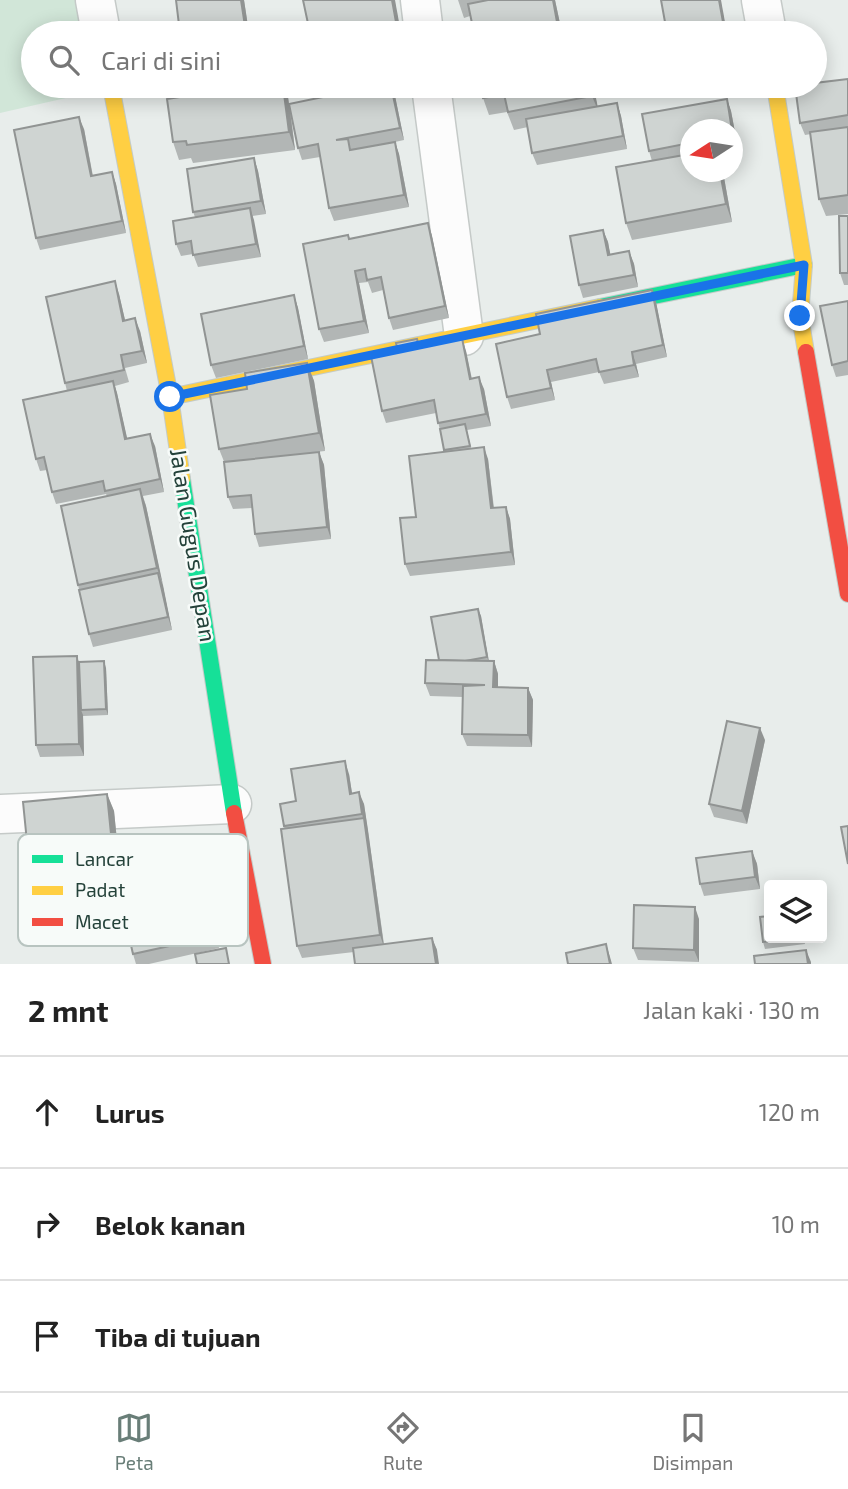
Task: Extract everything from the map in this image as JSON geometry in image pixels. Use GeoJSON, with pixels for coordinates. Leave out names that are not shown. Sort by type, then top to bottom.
{"type":"FeatureCollection","features":[{"type":"Feature","properties":{"kind":"street"},"geometry":{"type":"LineString","coordinates":[[94,0],[98,21]]}},
{"type":"Feature","properties":{"kind":"street"},"geometry":{"type":"LineString","coordinates":[[420,0],[423,21]]}},
{"type":"Feature","properties":{"kind":"street"},"geometry":{"type":"LineString","coordinates":[[761,0],[765,21]]}},
{"type":"Feature","properties":{"kind":"street","name":"Jalan Gugus Depan"},"geometry":{"type":"LineString","coordinates":[[113,98],[170,397],[238,834]]}},
{"type":"Feature","properties":{"kind":"street"},"geometry":{"type":"LineString","coordinates":[[433,98],[464,336]]}},
{"type":"Feature","properties":{"kind":"street"},"geometry":{"type":"LineString","coordinates":[[777,98],[804,265],[800,316],[848,594]]}},
{"type":"Feature","properties":{"kind":"street"},"geometry":{"type":"LineString","coordinates":[[170,397],[804,265]]}},
{"type":"Feature","properties":{"kind":"street"},"geometry":{"type":"LineString","coordinates":[[0,814],[232,804]]}},
{"type":"Feature","properties":{"kind":"street","name":"Jalan Gugus Depan"},"geometry":{"type":"LineString","coordinates":[[248,887],[263,964]]}},
{"type":"Feature","properties":{"kind":"green space"},"geometry":{"type":"Polygon","coordinates":[[[0,0],[84,0],[88,21],[21,21],[21,98],[66,98],[0,113],[0,0]]]}},
{"type":"Feature","properties":{"kind":"building"},"geometry":{"type":"Polygon","coordinates":[[[176,0],[241,0],[244,21],[179,21],[176,0]]]}},
{"type":"Feature","properties":{"kind":"building"},"geometry":{"type":"Polygon","coordinates":[[[303,0],[392,0],[396,21],[307,21],[303,0]]]}},
{"type":"Feature","properties":{"kind":"building"},"geometry":{"type":"Polygon","coordinates":[[[488,0],[553,0],[557,21],[472,21],[468,4],[488,0]]]}},
{"type":"Feature","properties":{"kind":"building"},"geometry":{"type":"Polygon","coordinates":[[[661,0],[719,0],[723,21],[665,21],[661,0]]]}},
{"type":"Feature","properties":{"kind":"building"},"geometry":{"type":"Polygon","coordinates":[[[848,79],[848,115],[800,123],[797,98],[827,98],[827,82],[848,79]]]}},
{"type":"Feature","properties":{"kind":"building"},"geometry":{"type":"Polygon","coordinates":[[[285,98],[289,132],[187,145],[186,141],[173,142],[167,99],[285,98]]]}},
{"type":"Feature","properties":{"kind":"building"},"geometry":{"type":"Polygon","coordinates":[[[318,98],[394,98],[400,128],[336,140],[348,139],[350,150],[395,142],[404,195],[329,208],[318,144],[298,148],[289,104],[318,98]]]}},
{"type":"Feature","properties":{"kind":"building"},"geometry":{"type":"Polygon","coordinates":[[[505,98],[582,98],[508,112],[505,98]]]}},
{"type":"Feature","properties":{"kind":"building"},"geometry":{"type":"Polygon","coordinates":[[[727,99],[730,119],[680,119],[680,145],[649,151],[642,114],[727,99]]]}},
{"type":"Feature","properties":{"kind":"building"},"geometry":{"type":"Polygon","coordinates":[[[617,103],[623,136],[532,153],[526,119],[617,103]]]}},
{"type":"Feature","properties":{"kind":"building"},"geometry":{"type":"Polygon","coordinates":[[[79,117],[91,176],[112,172],[122,221],[36,238],[14,130],[79,117]]]}},
{"type":"Feature","properties":{"kind":"building"},"geometry":{"type":"Polygon","coordinates":[[[848,127],[848,195],[819,199],[810,132],[848,127]]]}},
{"type":"Feature","properties":{"kind":"building"},"geometry":{"type":"Polygon","coordinates":[[[680,156],[680,182],[722,182],[726,204],[626,223],[616,167],[680,156]]]}},
{"type":"Feature","properties":{"kind":"building"},"geometry":{"type":"Polygon","coordinates":[[[254,158],[261,201],[193,212],[187,169],[254,158]]]}},
{"type":"Feature","properties":{"kind":"building"},"geometry":{"type":"Polygon","coordinates":[[[250,208],[256,244],[193,255],[191,241],[176,244],[173,221],[250,208]]]}},
{"type":"Feature","properties":{"kind":"building"},"geometry":{"type":"Polygon","coordinates":[[[839,216],[848,216],[848,273],[840,273],[839,216]]]}},
{"type":"Feature","properties":{"kind":"building"},"geometry":{"type":"Polygon","coordinates":[[[428,223],[445,306],[389,318],[381,277],[367,280],[365,269],[355,271],[364,321],[319,329],[303,244],[348,235],[349,239],[428,223]]]}},
{"type":"Feature","properties":{"kind":"building"},"geometry":{"type":"Polygon","coordinates":[[[603,230],[608,255],[629,251],[634,275],[579,285],[570,236],[603,230]]]}},
{"type":"Feature","properties":{"kind":"building"},"geometry":{"type":"Polygon","coordinates":[[[115,281],[123,321],[135,318],[142,351],[121,355],[124,370],[65,383],[46,297],[115,281]]]}},
{"type":"Feature","properties":{"kind":"building"},"geometry":{"type":"Polygon","coordinates":[[[652,290],[663,345],[632,352],[634,365],[599,372],[596,359],[547,370],[551,388],[507,397],[496,344],[540,334],[536,314],[652,290]]]}},
{"type":"Feature","properties":{"kind":"building"},"geometry":{"type":"Polygon","coordinates":[[[294,295],[304,346],[211,365],[201,314],[294,295]]]}},
{"type":"Feature","properties":{"kind":"building"},"geometry":{"type":"Polygon","coordinates":[[[848,301],[848,361],[832,365],[820,306],[848,301]]]}},
{"type":"Feature","properties":{"kind":"building"},"geometry":{"type":"Polygon","coordinates":[[[462,338],[470,379],[479,377],[486,414],[438,423],[434,400],[382,411],[371,356],[398,351],[396,343],[417,339],[419,347],[462,338]]]}},
{"type":"Feature","properties":{"kind":"building"},"geometry":{"type":"Polygon","coordinates":[[[307,363],[319,433],[219,449],[210,395],[247,389],[245,373],[307,363]]]}},
{"type":"Feature","properties":{"kind":"building"},"geometry":{"type":"Polygon","coordinates":[[[113,381],[125,439],[150,434],[160,479],[105,491],[103,481],[52,492],[44,457],[36,459],[23,400],[113,381]]]}},
{"type":"Feature","properties":{"kind":"building"},"geometry":{"type":"Polygon","coordinates":[[[465,424],[470,446],[444,450],[440,429],[465,424]]]}},
{"type":"Feature","properties":{"kind":"building"},"geometry":{"type":"Polygon","coordinates":[[[484,447],[491,508],[506,507],[511,552],[405,564],[400,518],[416,517],[409,456],[484,447]]]}},
{"type":"Feature","properties":{"kind":"building"},"geometry":{"type":"Polygon","coordinates":[[[319,452],[327,527],[255,534],[251,495],[228,497],[224,462],[319,452]]]}},
{"type":"Feature","properties":{"kind":"building"},"geometry":{"type":"Polygon","coordinates":[[[140,489],[157,568],[78,585],[61,506],[140,489]]]}},
{"type":"Feature","properties":{"kind":"building"},"geometry":{"type":"Polygon","coordinates":[[[158,573],[168,617],[89,634],[79,590],[158,573]]]}},
{"type":"Feature","properties":{"kind":"building"},"geometry":{"type":"Polygon","coordinates":[[[478,609],[487,657],[465,661],[439,660],[431,617],[478,609]]]}},
{"type":"Feature","properties":{"kind":"building"},"geometry":{"type":"Polygon","coordinates":[[[77,656],[79,744],[36,745],[33,657],[77,656]]]}},
{"type":"Feature","properties":{"kind":"building"},"geometry":{"type":"Polygon","coordinates":[[[426,660],[494,661],[493,687],[528,688],[528,735],[462,734],[463,686],[485,685],[425,683],[426,660]]]}},
{"type":"Feature","properties":{"kind":"building"},"geometry":{"type":"Polygon","coordinates":[[[104,661],[106,709],[81,710],[79,662],[104,661]]]}},
{"type":"Feature","properties":{"kind":"building"},"geometry":{"type":"Polygon","coordinates":[[[727,721],[760,728],[742,811],[709,804],[727,721]]]}},
{"type":"Feature","properties":{"kind":"building"},"geometry":{"type":"Polygon","coordinates":[[[345,761],[350,794],[359,792],[362,814],[284,826],[280,804],[296,801],[291,769],[345,761]]]}},
{"type":"Feature","properties":{"kind":"building"},"geometry":{"type":"Polygon","coordinates":[[[107,794],[111,834],[26,834],[23,802],[107,794]]]}},
{"type":"Feature","properties":{"kind":"building"},"geometry":{"type":"Polygon","coordinates":[[[364,818],[380,935],[297,946],[281,829],[364,818]]]}},
{"type":"Feature","properties":{"kind":"building"},"geometry":{"type":"Polygon","coordinates":[[[848,826],[848,864],[841,827],[848,826]]]}},
{"type":"Feature","properties":{"kind":"building"},"geometry":{"type":"Polygon","coordinates":[[[752,851],[755,877],[700,884],[696,858],[752,851]]]}},
{"type":"Feature","properties":{"kind":"building"},"geometry":{"type":"Polygon","coordinates":[[[634,905],[695,907],[694,950],[633,948],[634,905]]]}},
{"type":"Feature","properties":{"kind":"building"},"geometry":{"type":"Polygon","coordinates":[[[760,917],[764,917],[764,942],[763,942],[760,917]]]}},
{"type":"Feature","properties":{"kind":"building"},"geometry":{"type":"Polygon","coordinates":[[[432,938],[436,964],[355,964],[353,948],[432,938]]]}},
{"type":"Feature","properties":{"kind":"building"},"geometry":{"type":"Polygon","coordinates":[[[606,944],[610,964],[568,964],[566,953],[606,944]]]}},
{"type":"Feature","properties":{"kind":"building"},"geometry":{"type":"Polygon","coordinates":[[[131,946],[169,946],[133,954],[131,946]]]}},
{"type":"Feature","properties":{"kind":"building"},"geometry":{"type":"Polygon","coordinates":[[[226,948],[229,964],[197,964],[195,954],[226,948]]]}},
{"type":"Feature","properties":{"kind":"building"},"geometry":{"type":"Polygon","coordinates":[[[806,950],[808,964],[755,964],[754,956],[806,950]]]}},
{"type":"Feature","properties":{"kind":"traffic: fast"},"geometry":{"type":"LineString","coordinates":[[600,307],[804,265]]}},
{"type":"Feature","properties":{"kind":"traffic: fast"},"geometry":{"type":"LineString","coordinates":[[182,479],[234,813]]}},
{"type":"Feature","properties":{"kind":"traffic: slow"},"geometry":{"type":"LineString","coordinates":[[113,98],[170,397],[182,479]]}},
{"type":"Feature","properties":{"kind":"traffic: slow"},"geometry":{"type":"LineString","coordinates":[[777,98],[804,265],[800,316],[806,352]]}},
{"type":"Feature","properties":{"kind":"traffic: slow"},"geometry":{"type":"LineString","coordinates":[[170,397],[600,307]]}},
{"type":"Feature","properties":{"kind":"traffic: jam"},"geometry":{"type":"LineString","coordinates":[[806,352],[848,594]]}},
{"type":"Feature","properties":{"kind":"traffic: jam"},"geometry":{"type":"LineString","coordinates":[[234,813],[238,834]]}},
{"type":"Feature","properties":{"kind":"traffic: jam"},"geometry":{"type":"LineString","coordinates":[[248,886],[263,964]]}},
{"type":"Feature","properties":{"kind":"route"},"geometry":{"type":"LineString","coordinates":[[170,397],[804,265],[800,316]]}}]}
